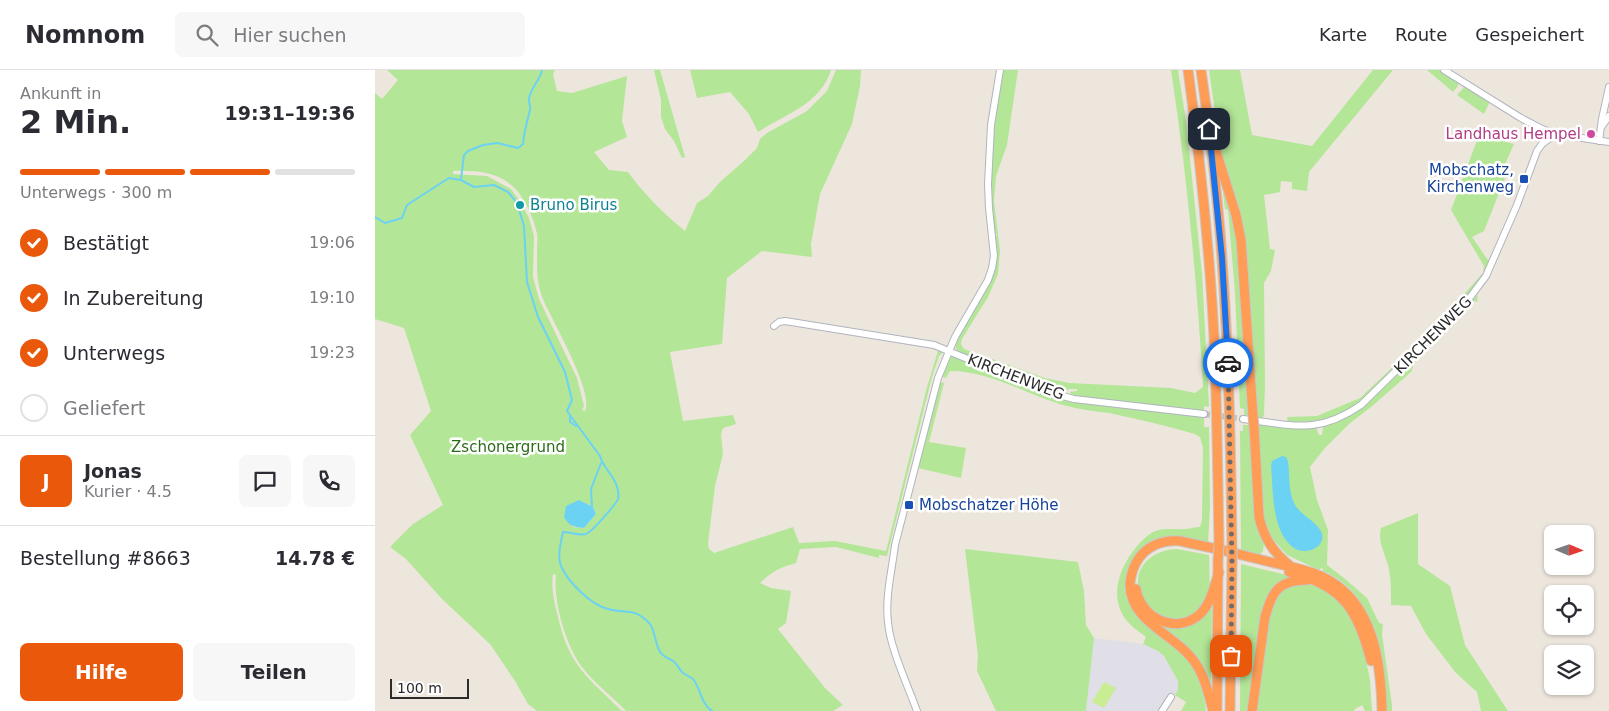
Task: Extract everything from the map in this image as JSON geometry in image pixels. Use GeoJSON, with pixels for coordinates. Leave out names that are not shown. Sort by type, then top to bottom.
{"type":"FeatureCollection","features":[{"type":"Feature","properties":{"kind":"highway"},"geometry":{"type":"LineString","coordinates":[[1188,70],[1203,192],[1216,407],[1219,545],[1217,711]]}},
{"type":"Feature","properties":{"kind":"highway"},"geometry":{"type":"LineString","coordinates":[[1201,70],[1222,258],[1227,348],[1232,548],[1231,711]]}},
{"type":"Feature","properties":{"kind":"highway"},"geometry":{"type":"LineString","coordinates":[[1209,129],[1236,215],[1241,240],[1259,517],[1263,531],[1275,553],[1291,567]]}},
{"type":"Feature","properties":{"kind":"highway"},"geometry":{"type":"LineString","coordinates":[[1213,711],[1204,681],[1196,664],[1185,650],[1139,612],[1130,589],[1131,575],[1143,553],[1153,546],[1169,541],[1180,541],[1320,575],[1347,593],[1366,618],[1377,658],[1382,711]]}},
{"type":"Feature","properties":{"kind":"highway"},"geometry":{"type":"LineString","coordinates":[[1219,572],[1208,604],[1199,615],[1189,620],[1171,623],[1155,618],[1146,611],[1138,597],[1136,579],[1141,565],[1154,552],[1170,547],[1185,547],[1297,574],[1329,588],[1347,603],[1365,636],[1371,663],[1376,711]]}},
{"type":"Feature","properties":{"kind":"highway"},"geometry":{"type":"LineString","coordinates":[[1252,711],[1265,617],[1269,602],[1280,587],[1288,582],[1310,579]]}},
{"type":"Feature","properties":{"kind":"street"},"geometry":{"type":"LineString","coordinates":[[917,711],[892,641],[888,624],[887,611],[895,545],[938,378],[955,337],[988,280],[992,268],[994,256],[988,184],[991,125],[1000,70]]}},
{"type":"Feature","properties":{"kind":"street"},"geometry":{"type":"LineString","coordinates":[[1444,70],[1542,129],[1555,134],[1609,142]]}},
{"type":"Feature","properties":{"kind":"street"},"geometry":{"type":"LineString","coordinates":[[1599,141],[1609,87]]}},
{"type":"Feature","properties":{"kind":"street"},"geometry":{"type":"LineString","coordinates":[[1601,126],[1609,116]]}},
{"type":"Feature","properties":{"kind":"street","name":"KIRCHENWEG"},"geometry":{"type":"LineString","coordinates":[[1243,419],[1288,425],[1319,424],[1333,421],[1348,414],[1366,400],[1480,286],[1492,263],[1541,144],[1542,129]]}},
{"type":"Feature","properties":{"kind":"street"},"geometry":{"type":"LineString","coordinates":[[1541,144],[1555,134]]}},
{"type":"Feature","properties":{"kind":"street","name":"KIRCHENWEG"},"geometry":{"type":"LineString","coordinates":[[774,326],[785,321],[934,345],[1047,392],[1073,399],[1203,414]]}},
{"type":"Feature","properties":{"kind":"street"},"geometry":{"type":"LineString","coordinates":[[1163,711],[1171,698]]}},
{"type":"Feature","properties":{"kind":"shaded area"},"geometry":{"type":"Polygon","coordinates":[[[1094,638],[1143,644],[1158,651],[1164,656],[1178,681],[1178,690],[1175,695],[1171,693],[1159,711],[1086,711],[1094,638]]]}},
{"type":"Feature","properties":{"kind":"green space","name":"Zschonergrund"},"geometry":{"type":"Polygon","coordinates":[[[387,70],[555,70],[553,74],[557,91],[572,93],[627,76],[622,121],[627,137],[594,152],[609,170],[628,172],[655,203],[685,231],[697,203],[708,196],[720,182],[757,148],[760,139],[767,133],[807,111],[827,91],[836,70],[861,70],[860,86],[852,124],[820,194],[811,244],[812,257],[762,251],[727,278],[722,344],[670,352],[683,421],[733,415],[736,424],[723,428],[721,434],[723,454],[715,486],[708,543],[709,549],[714,553],[793,527],[799,543],[835,541],[886,551],[927,387],[938,351],[914,345],[934,346],[943,352],[939,356],[932,377],[887,556],[879,555],[879,558],[836,547],[800,549],[796,563],[777,570],[760,583],[771,588],[791,591],[786,623],[778,629],[825,688],[843,705],[833,711],[626,711],[592,679],[576,658],[562,623],[557,598],[556,575],[553,574],[555,604],[569,650],[579,667],[622,711],[537,711],[528,704],[490,644],[442,599],[406,559],[390,547],[413,524],[443,505],[410,435],[431,411],[404,328],[375,319],[375,93],[382,99],[398,80],[387,70]],[[453,171],[453,174],[487,176],[511,189],[520,201],[529,218],[534,236],[533,277],[539,299],[577,378],[584,406],[582,410],[585,411],[586,401],[578,373],[539,287],[537,275],[537,234],[525,202],[517,190],[501,178],[473,171],[453,171]],[[579,500],[573,527],[584,528],[596,514],[593,507],[579,500]]]}},
{"type":"Feature","properties":{"kind":"green space"},"geometry":{"type":"Polygon","coordinates":[[[654,70],[660,70],[685,157],[682,158],[674,141],[665,129],[661,117],[661,100],[654,70]]]}},
{"type":"Feature","properties":{"kind":"green space"},"geometry":{"type":"Polygon","coordinates":[[[690,70],[831,70],[819,92],[810,100],[758,132],[749,114],[730,92],[697,98],[690,70]]]}},
{"type":"Feature","properties":{"kind":"green space"},"geometry":{"type":"Polygon","coordinates":[[[1003,70],[1018,70],[1007,145],[996,176],[994,201],[1000,251],[998,274],[988,297],[962,339],[961,344],[964,349],[1045,378],[1069,383],[1171,388],[1195,393],[1203,387],[1191,228],[1171,70],[1178,70],[1186,121],[1202,273],[1209,407],[1204,406],[1204,412],[1071,395],[1070,392],[1077,391],[1077,389],[1069,389],[1063,393],[1029,382],[963,354],[956,349],[955,342],[989,282],[994,238],[997,236],[993,230],[991,170],[995,109],[1003,70]]]}},
{"type":"Feature","properties":{"kind":"green space"},"geometry":{"type":"Polygon","coordinates":[[[1209,70],[1240,70],[1252,135],[1312,146],[1373,70],[1393,70],[1309,172],[1307,191],[1292,189],[1292,182],[1281,181],[1280,192],[1264,195],[1270,249],[1275,250],[1271,271],[1264,283],[1265,386],[1264,415],[1262,419],[1258,418],[1246,250],[1222,159],[1209,70]]]}},
{"type":"Feature","properties":{"kind":"green space"},"geometry":{"type":"Polygon","coordinates":[[[1427,70],[1440,70],[1458,81],[1458,86],[1453,92],[1427,70]]]}},
{"type":"Feature","properties":{"kind":"green space"},"geometry":{"type":"Polygon","coordinates":[[[1465,86],[1490,101],[1484,114],[1457,95],[1465,86]]]}},
{"type":"Feature","properties":{"kind":"green space"},"geometry":{"type":"Polygon","coordinates":[[[1479,135],[1514,144],[1502,171],[1505,178],[1484,231],[1472,237],[1490,263],[1485,274],[1472,292],[1361,402],[1335,416],[1308,422],[1288,423],[1287,417],[1317,416],[1360,398],[1433,329],[1483,273],[1484,266],[1451,210],[1479,135]]]}},
{"type":"Feature","properties":{"kind":"green space"},"geometry":{"type":"Polygon","coordinates":[[[1223,193],[1233,223],[1237,246],[1249,416],[1244,415],[1244,409],[1240,408],[1235,292],[1228,210],[1225,209],[1223,193]]]}},
{"type":"Feature","properties":{"kind":"green space"},"geometry":{"type":"Polygon","coordinates":[[[1478,295],[1477,302],[1474,301],[1416,359],[1411,372],[1349,424],[1325,448],[1310,467],[1317,500],[1328,530],[1327,565],[1367,598],[1379,623],[1383,624],[1382,634],[1392,705],[1392,711],[1385,711],[1381,670],[1373,630],[1366,612],[1356,595],[1342,581],[1323,571],[1323,569],[1319,570],[1287,555],[1270,536],[1264,517],[1258,424],[1316,427],[1319,435],[1322,435],[1323,426],[1348,416],[1478,295]]]}},
{"type":"Feature","properties":{"kind":"green space"},"geometry":{"type":"Polygon","coordinates":[[[952,356],[1045,393],[1204,417],[1204,427],[1209,427],[1210,506],[1208,544],[1180,538],[1142,550],[1129,599],[1126,596],[1141,619],[1181,652],[1192,667],[1203,693],[1206,711],[1181,711],[1186,702],[1175,695],[1178,690],[1178,681],[1164,656],[1143,644],[1146,637],[1128,622],[1119,607],[1117,598],[1118,581],[1121,573],[1129,557],[1146,537],[1153,532],[1161,530],[1200,527],[1202,520],[1203,448],[1200,437],[1142,420],[1052,402],[981,375],[950,371],[946,378],[941,376],[949,357],[952,356]]]}},
{"type":"Feature","properties":{"kind":"green space"},"geometry":{"type":"Polygon","coordinates":[[[940,382],[944,383],[929,442],[966,448],[961,478],[918,468],[940,382]]]}},
{"type":"Feature","properties":{"kind":"green space"},"geometry":{"type":"Polygon","coordinates":[[[1243,425],[1249,425],[1251,462],[1264,542],[1263,551],[1258,557],[1241,552],[1240,431],[1243,431],[1243,425]]]}},
{"type":"Feature","properties":{"kind":"green space"},"geometry":{"type":"Polygon","coordinates":[[[1418,513],[1418,564],[1450,586],[1465,645],[1508,711],[1481,711],[1477,692],[1456,673],[1426,634],[1411,606],[1391,605],[1390,574],[1380,538],[1381,528],[1418,513]]]}},
{"type":"Feature","properties":{"kind":"green space"},"geometry":{"type":"Polygon","coordinates":[[[965,549],[1078,562],[1084,591],[1086,625],[1094,638],[1086,711],[996,711],[977,671],[978,656],[965,549]]]}},
{"type":"Feature","properties":{"kind":"green space"},"geometry":{"type":"Polygon","coordinates":[[[1177,549],[1209,555],[1210,591],[1198,613],[1183,620],[1172,621],[1149,611],[1138,585],[1138,577],[1144,564],[1150,558],[1163,551],[1177,549]]]}},
{"type":"Feature","properties":{"kind":"green space"},"geometry":{"type":"Polygon","coordinates":[[[1241,564],[1295,577],[1271,592],[1250,711],[1240,711],[1241,564]]]}},
{"type":"Feature","properties":{"kind":"green space"},"geometry":{"type":"Polygon","coordinates":[[[1305,582],[1328,591],[1349,611],[1363,645],[1370,680],[1372,711],[1365,711],[1362,705],[1354,711],[1255,711],[1268,611],[1281,588],[1305,582]]]}},
{"type":"Feature","properties":{"kind":"green space"},"geometry":{"type":"Polygon","coordinates":[[[1212,602],[1211,691],[1206,679],[1153,621],[1176,625],[1212,602]]]}},
{"type":"Feature","properties":{"kind":"green space"},"geometry":{"type":"Polygon","coordinates":[[[1104,682],[1116,688],[1104,708],[1092,702],[1104,682]]]}},
{"type":"Feature","properties":{"kind":"water"},"geometry":{"type":"Polygon","coordinates":[[[1282,456],[1286,457],[1288,461],[1290,488],[1294,503],[1317,526],[1322,534],[1319,546],[1311,550],[1302,551],[1293,548],[1282,534],[1276,518],[1271,466],[1272,461],[1282,456]]]}},
{"type":"Feature","properties":{"kind":"water"},"geometry":{"type":"Polygon","coordinates":[[[579,500],[593,507],[596,514],[584,528],[572,526],[564,517],[566,506],[579,500]]]}},
{"type":"Feature","properties":{"kind":"waterway"},"geometry":{"type":"LineString","coordinates":[[461,179],[464,155],[468,151],[483,145],[497,143],[518,148],[523,144],[530,108],[529,98],[542,70]]}},
{"type":"Feature","properties":{"kind":"waterway"},"geometry":{"type":"LineString","coordinates":[[375,217],[385,223],[402,218],[407,205],[449,178],[461,180],[474,187],[494,185],[508,192],[517,203],[524,226],[527,282],[538,317],[565,372],[572,400],[567,411],[600,456],[616,483],[618,493],[618,499],[613,506],[589,532],[580,535],[563,532],[559,553],[561,566],[574,586],[594,603],[608,609],[635,613],[645,619],[652,627],[660,652],[675,662],[683,673],[693,679],[703,700],[712,711]]}},
{"type":"Feature","properties":{"kind":"waterway"},"geometry":{"type":"LineString","coordinates":[[570,417],[570,422],[576,426]]}},
{"type":"Feature","properties":{"kind":"waterway"},"geometry":{"type":"LineString","coordinates":[[592,508],[591,489],[601,463]]}},
{"type":"Feature","properties":{"kind":"tunnel"},"geometry":{"type":"LineString","coordinates":[[1204,414],[1243,419]]}},
{"type":"Feature","properties":{"kind":"way so far"},"geometry":{"type":"LineString","coordinates":[[1228,363],[1232,564],[1231,656]]}},
{"type":"Feature","properties":{"kind":"place","name":"Landhaus Hempel"},"geometry":{"type":"Point","coordinates":[1591,134]}},
{"type":"Feature","properties":{"kind":"place","name":"Mobschatz, Kirchenweg"},"geometry":{"type":"Point","coordinates":[1524,179]}},
{"type":"Feature","properties":{"kind":"place","name":"Bruno Birus"},"geometry":{"type":"Point","coordinates":[520,205]}},
{"type":"Feature","properties":{"kind":"place","name":"Mobschatzer Höhe"},"geometry":{"type":"Point","coordinates":[909,505]}},
{"type":"Feature","properties":{"kind":"route"},"geometry":{"type":"LineString","coordinates":[[1209,129],[1222,258],[1228,363]]}}]}
